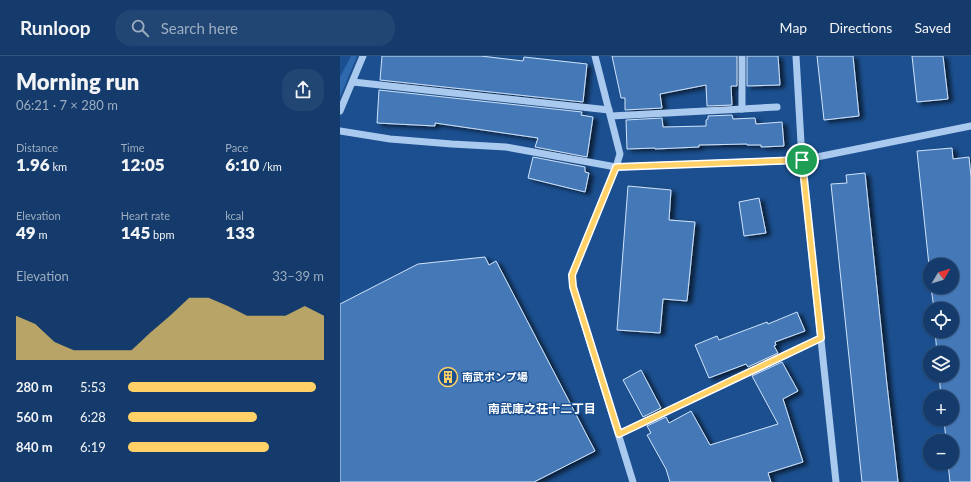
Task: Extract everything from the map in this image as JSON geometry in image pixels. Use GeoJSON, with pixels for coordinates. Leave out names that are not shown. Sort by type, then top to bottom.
{"type":"FeatureCollection","features":[{"type":"Feature","properties":{"kind":"street"},"geometry":{"type":"LineString","coordinates":[[340,111],[363,56]]}},
{"type":"Feature","properties":{"kind":"street"},"geometry":{"type":"LineString","coordinates":[[595,56],[620,154],[572,275],[573,287],[633,482]]}},
{"type":"Feature","properties":{"kind":"street"},"geometry":{"type":"LineString","coordinates":[[742,56],[742,109]]}},
{"type":"Feature","properties":{"kind":"street"},"geometry":{"type":"LineString","coordinates":[[796,56],[802,160],[836,482]]}},
{"type":"Feature","properties":{"kind":"street"},"geometry":{"type":"LineString","coordinates":[[353,82],[610,113],[777,107]]}},
{"type":"Feature","properties":{"kind":"street"},"geometry":{"type":"LineString","coordinates":[[340,131],[390,139],[506,147],[616,167],[802,160],[971,126]]}},
{"type":"Feature","properties":{"kind":"street"},"geometry":{"type":"LineString","coordinates":[[619,434],[821,338]]}},
{"type":"Feature","properties":{"kind":"shaded area"},"geometry":{"type":"Polygon","coordinates":[[[351,56],[357,56],[340,97],[340,77],[351,56]]]}},
{"type":"Feature","properties":{"kind":"building"},"geometry":{"type":"Polygon","coordinates":[[[382,56],[481,56],[523,61],[524,57],[587,64],[583,102],[380,80],[382,56]]]}},
{"type":"Feature","properties":{"kind":"building"},"geometry":{"type":"Polygon","coordinates":[[[612,56],[737,56],[737,86],[731,86],[732,105],[707,106],[706,85],[660,94],[662,108],[625,110],[625,98],[621,98],[612,56]]]}},
{"type":"Feature","properties":{"kind":"building"},"geometry":{"type":"Polygon","coordinates":[[[747,56],[778,56],[780,85],[747,86],[747,56]]]}},
{"type":"Feature","properties":{"kind":"building"},"geometry":{"type":"Polygon","coordinates":[[[817,56],[853,56],[859,116],[824,120],[817,56]]]}},
{"type":"Feature","properties":{"kind":"building"},"geometry":{"type":"Polygon","coordinates":[[[912,56],[943,56],[948,99],[917,102],[912,56]]]}},
{"type":"Feature","properties":{"kind":"building"},"geometry":{"type":"Polygon","coordinates":[[[379,90],[582,112],[581,115],[593,117],[587,157],[535,147],[538,138],[435,123],[435,126],[377,123],[379,90]]]}},
{"type":"Feature","properties":{"kind":"building"},"geometry":{"type":"Polygon","coordinates":[[[732,115],[733,119],[755,118],[756,124],[782,122],[784,146],[761,147],[761,145],[747,144],[627,149],[626,120],[662,118],[663,127],[706,126],[708,116],[732,115]]]}},
{"type":"Feature","properties":{"kind":"building"},"geometry":{"type":"Polygon","coordinates":[[[952,148],[953,159],[969,157],[971,177],[971,482],[950,482],[949,470],[959,470],[959,434],[945,434],[945,426],[959,426],[959,390],[940,390],[940,382],[959,382],[959,346],[936,346],[936,338],[959,338],[959,302],[933,302],[932,294],[959,294],[959,258],[928,258],[917,151],[952,148]]]}},
{"type":"Feature","properties":{"kind":"building"},"geometry":{"type":"Polygon","coordinates":[[[533,157],[585,167],[585,172],[589,173],[585,192],[528,178],[533,157]]]}},
{"type":"Feature","properties":{"kind":"building"},"geometry":{"type":"Polygon","coordinates":[[[865,173],[898,482],[862,482],[831,184],[847,183],[846,175],[865,173]]]}},
{"type":"Feature","properties":{"kind":"building"},"geometry":{"type":"Polygon","coordinates":[[[628,186],[671,190],[669,220],[695,222],[687,301],[663,299],[660,333],[617,330],[628,186]]]}},
{"type":"Feature","properties":{"kind":"building"},"geometry":{"type":"Polygon","coordinates":[[[759,198],[766,233],[744,236],[739,202],[759,198]]]}},
{"type":"Feature","properties":{"kind":"building","name":"南武ポンプ場"},"geometry":{"type":"Polygon","coordinates":[[[485,257],[489,265],[496,261],[595,451],[534,482],[340,482],[340,304],[418,264],[485,257]]]}},
{"type":"Feature","properties":{"kind":"building"},"geometry":{"type":"Polygon","coordinates":[[[797,312],[805,331],[775,342],[776,345],[774,346],[778,353],[748,367],[746,364],[709,378],[695,345],[717,336],[719,340],[767,322],[768,324],[797,312]]]}},
{"type":"Feature","properties":{"kind":"building"},"geometry":{"type":"Polygon","coordinates":[[[782,362],[798,391],[783,399],[803,462],[768,473],[771,482],[670,482],[666,469],[647,435],[651,433],[647,426],[666,417],[669,423],[691,411],[710,445],[778,424],[752,376],[782,362]]]}},
{"type":"Feature","properties":{"kind":"building"},"geometry":{"type":"Polygon","coordinates":[[[641,370],[661,408],[643,417],[623,380],[641,370]]]}},
{"type":"Feature","properties":{"kind":"place","name":"南武ポンプ場"},"geometry":{"type":"Point","coordinates":[448,377]}},
{"type":"Feature","properties":{"kind":"district","name":"南武庫之荘十二丁目"},"geometry":{"type":"Point","coordinates":[542,409]}},
{"type":"Feature","properties":{"kind":"route"},"geometry":{"type":"LineString","coordinates":[[802,160],[821,338],[619,434],[573,287],[572,275],[616,167],[789,162],[802,160]]}}]}
